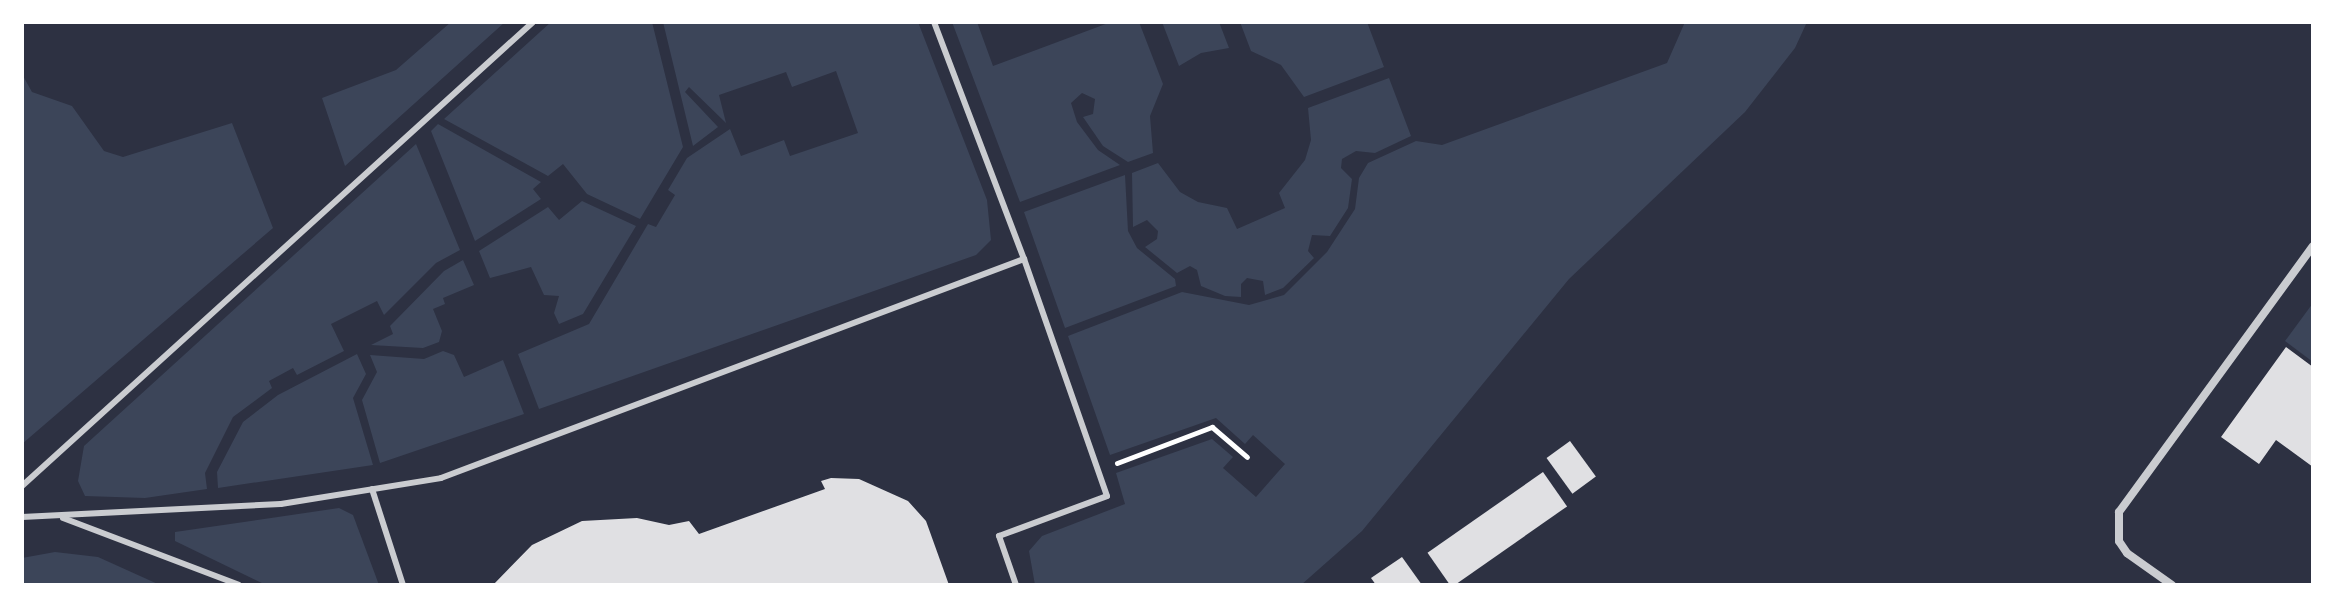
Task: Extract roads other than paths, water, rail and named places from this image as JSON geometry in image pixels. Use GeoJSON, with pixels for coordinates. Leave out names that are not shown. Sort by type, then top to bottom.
{"type":"FeatureCollection","features":[{"type":"Feature","properties":{"kind":"street"},"geometry":{"type":"LineString","coordinates":[[2172,585],[2127,553],[2117,526],[2119,512],[2313,246]]}},
{"type":"Feature","properties":{"kind":"lane"},"geometry":{"type":"LineString","coordinates":[[22,486],[533,22]]}},
{"type":"Feature","properties":{"kind":"lane"},"geometry":{"type":"LineString","coordinates":[[934,22],[1024,259],[1107,496],[999,536],[1016,585]]}},
{"type":"Feature","properties":{"kind":"lane"},"geometry":{"type":"LineString","coordinates":[[22,517],[281,504],[441,478],[1024,259]]}},
{"type":"Feature","properties":{"kind":"lane"},"geometry":{"type":"LineString","coordinates":[[372,489],[403,585]]}},
{"type":"Feature","properties":{"kind":"lane"},"geometry":{"type":"LineString","coordinates":[[60,517],[239,585]]}}]}
